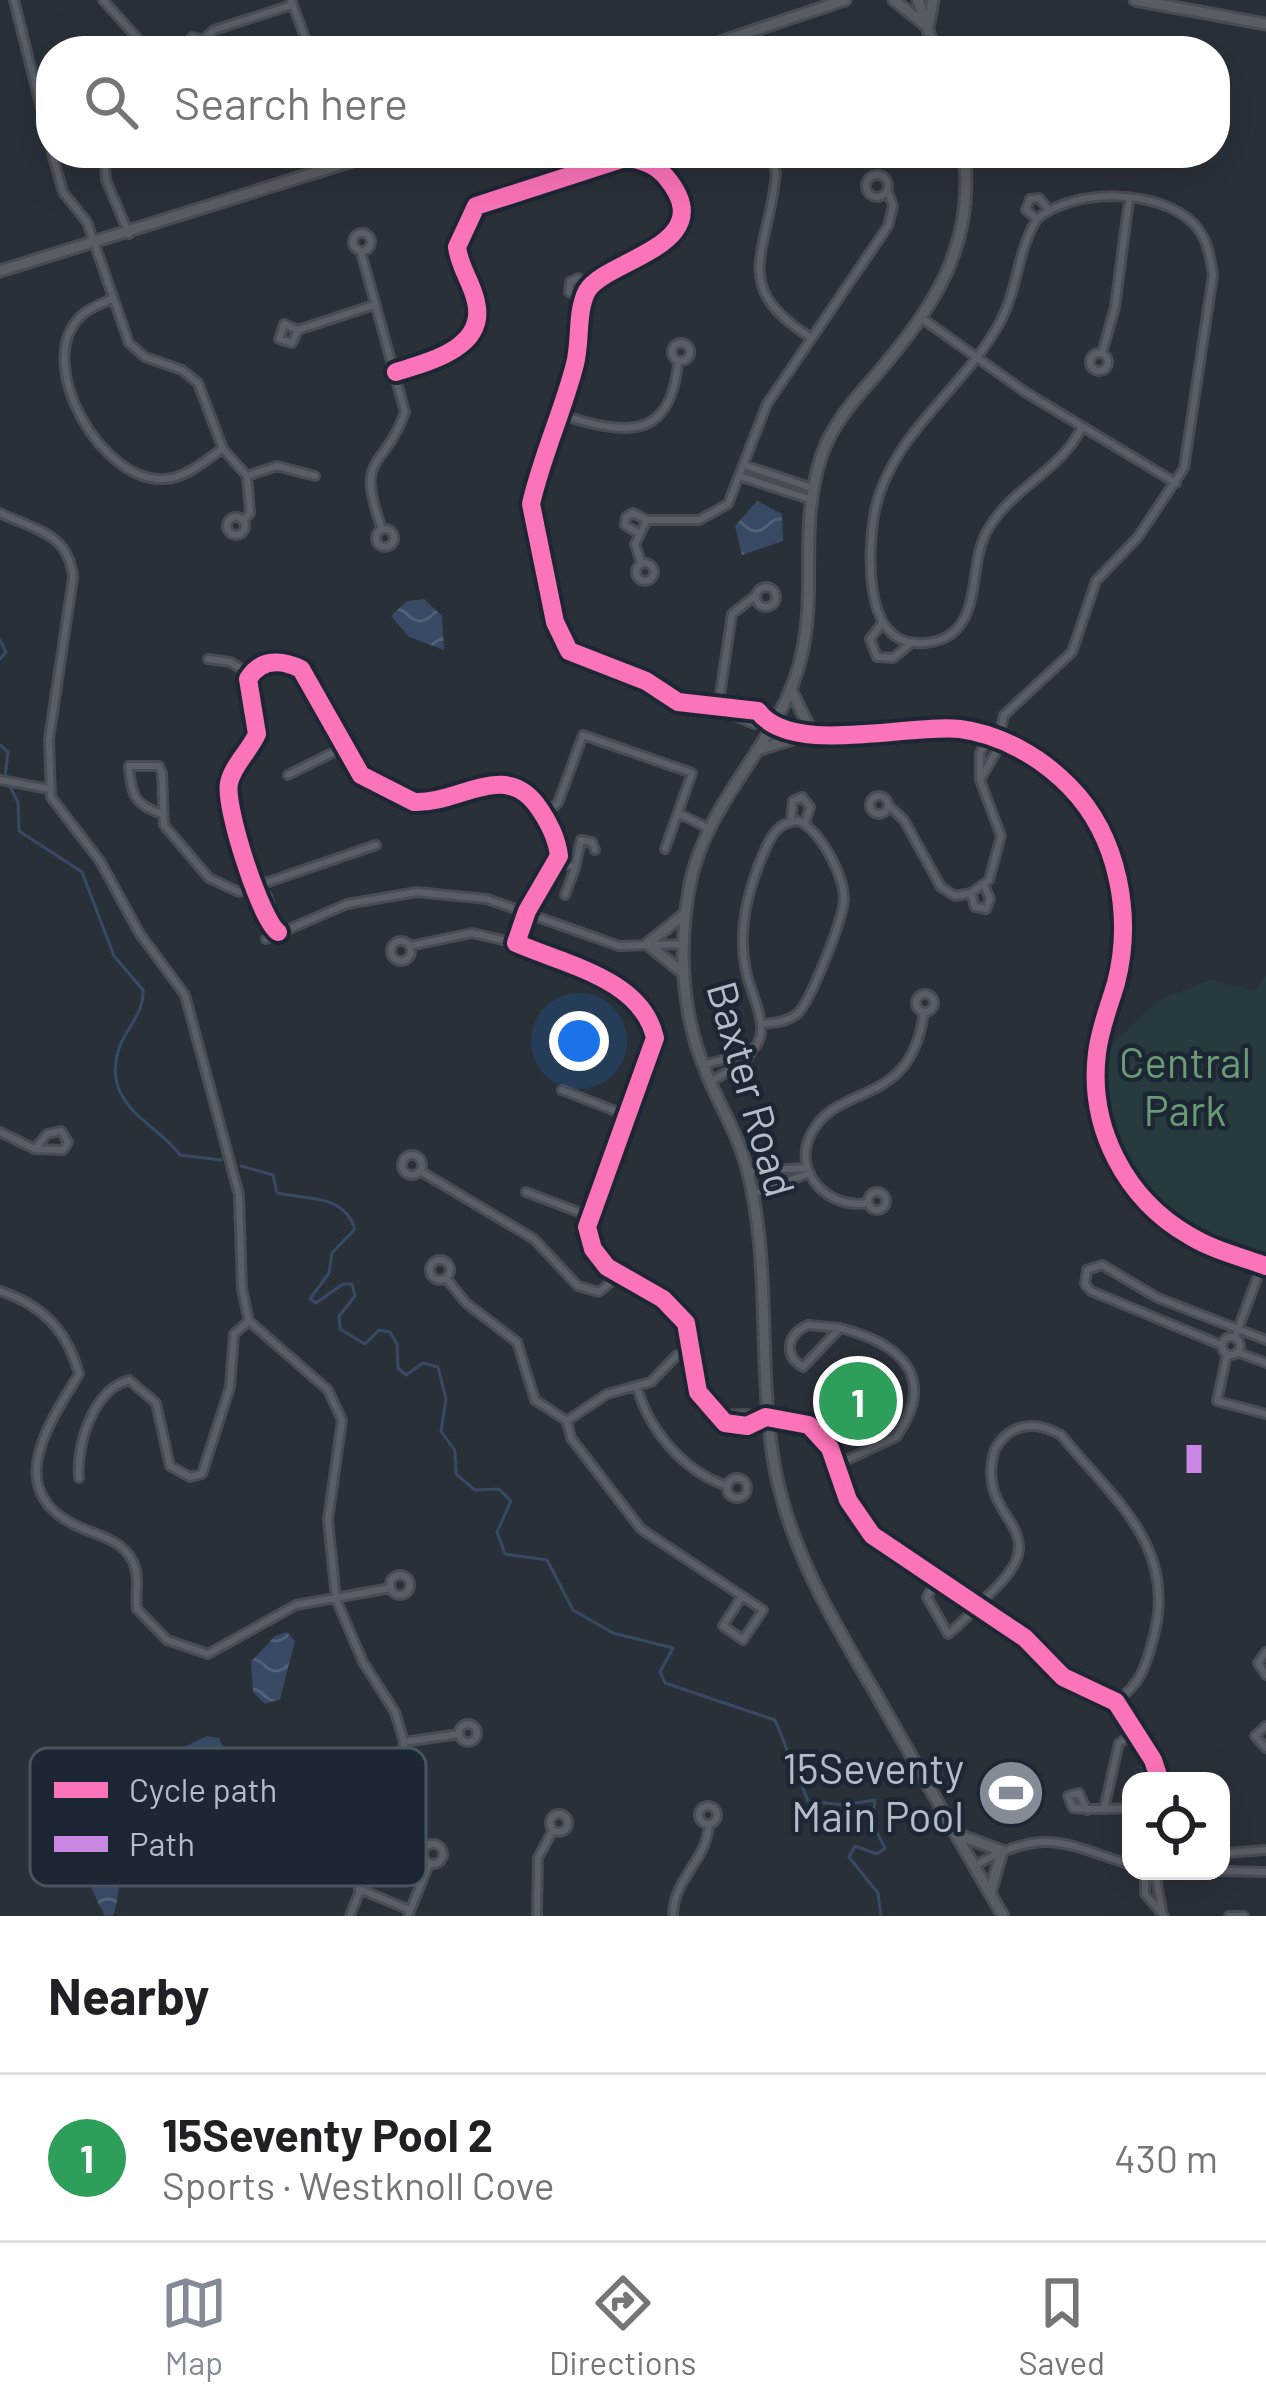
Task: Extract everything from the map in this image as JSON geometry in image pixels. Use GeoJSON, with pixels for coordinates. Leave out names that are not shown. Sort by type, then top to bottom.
{"type":"FeatureCollection","features":[{"type":"Feature","properties":{"kind":"main road"},"geometry":{"type":"LineString","coordinates":[[738,36],[845,0]]}},
{"type":"Feature","properties":{"kind":"main road"},"geometry":{"type":"LineString","coordinates":[[894,0],[928,29]]}},
{"type":"Feature","properties":{"kind":"main road"},"geometry":{"type":"LineString","coordinates":[[917,0],[930,36]]}},
{"type":"Feature","properties":{"kind":"main road"},"geometry":{"type":"LineString","coordinates":[[928,29],[933,0]]}},
{"type":"Feature","properties":{"kind":"main road"},"geometry":{"type":"LineString","coordinates":[[1135,0],[1266,24]]}},
{"type":"Feature","properties":{"kind":"main road"},"geometry":{"type":"LineString","coordinates":[[0,271],[328,168]]}},
{"type":"Feature","properties":{"kind":"main road","name":"Baxter Road"},"geometry":{"type":"LineString","coordinates":[[964,168],[964,231],[952,269],[923,319],[846,409],[824,449],[810,494],[804,642],[791,689],[708,828],[686,913],[683,974],[703,1065],[748,1171],[761,1419],[803,1563],[1003,1916]]}},
{"type":"Feature","properties":{"kind":"main road"},"geometry":{"type":"LineString","coordinates":[[757,750],[812,733],[791,689]]}},
{"type":"Feature","properties":{"kind":"main road"},"geometry":{"type":"LineString","coordinates":[[683,974],[647,944],[686,913]]}},
{"type":"Feature","properties":{"kind":"main road"},"geometry":{"type":"LineString","coordinates":[[956,1833],[1001,1851],[990,1893]]}},
{"type":"Feature","properties":{"kind":"street"},"geometry":{"type":"LineString","coordinates":[[14,0],[36,89]]}},
{"type":"Feature","properties":{"kind":"street"},"geometry":{"type":"LineString","coordinates":[[103,0],[135,36]]}},
{"type":"Feature","properties":{"kind":"street"},"geometry":{"type":"LineString","coordinates":[[207,36],[292,3],[304,36]]}},
{"type":"Feature","properties":{"kind":"street"},"geometry":{"type":"LineString","coordinates":[[56,168],[63,192],[86,222],[133,349],[199,382],[223,449],[247,476],[253,502],[242,520]]}},
{"type":"Feature","properties":{"kind":"street"},"geometry":{"type":"LineString","coordinates":[[105,168],[128,234]]}},
{"type":"Feature","properties":{"kind":"street"},"geometry":{"type":"LineString","coordinates":[[396,371],[450,353],[472,330],[478,309],[458,248],[468,214],[485,200],[574,168]]}},
{"type":"Feature","properties":{"kind":"street"},"geometry":{"type":"LineString","coordinates":[[651,168],[663,173],[678,206],[669,237],[651,255],[592,284],[584,299],[577,357],[531,515],[562,643],[578,658],[646,681],[667,698],[718,708],[754,724],[770,722],[812,733],[865,737],[922,728],[992,738],[1038,760],[1073,790],[1103,836],[1115,868],[1121,941],[1097,1047],[1100,1117],[1118,1164],[1156,1212],[1196,1240],[1264,1265],[1236,1335],[1237,1352]]}},
{"type":"Feature","properties":{"kind":"street"},"geometry":{"type":"LineString","coordinates":[[663,173],[668,168]]}},
{"type":"Feature","properties":{"kind":"street"},"geometry":{"type":"LineString","coordinates":[[774,168],[760,285],[771,310],[810,337]]}},
{"type":"Feature","properties":{"kind":"street"},"geometry":{"type":"LineString","coordinates":[[638,533],[625,525],[627,515],[647,520],[712,516],[728,504],[767,404],[888,226],[893,206],[888,192]]}},
{"type":"Feature","properties":{"kind":"street"},"geometry":{"type":"LineString","coordinates":[[1036,219],[1026,210],[1030,199],[1039,198],[1048,209]]}},
{"type":"Feature","properties":{"kind":"street"},"geometry":{"type":"LineString","coordinates":[[910,643],[893,634],[875,604],[872,536],[887,476],[916,431],[978,359],[1002,320],[1036,219],[1048,209],[1077,200],[1129,200],[1183,214],[1208,245],[1213,275],[1189,451],[1176,482],[1138,537],[1096,581],[1072,652],[1013,703],[980,753],[980,780],[1001,836],[985,886],[991,899],[986,909],[976,907],[971,893]]}},
{"type":"Feature","properties":{"kind":"street"},"geometry":{"type":"LineString","coordinates":[[1102,353],[1115,307],[1129,200]]}},
{"type":"Feature","properties":{"kind":"street"},"geometry":{"type":"LineString","coordinates":[[361,252],[405,412],[376,456],[368,481],[382,529]]}},
{"type":"Feature","properties":{"kind":"street"},"geometry":{"type":"LineString","coordinates":[[584,299],[571,294],[570,282],[578,278],[592,284]]}},
{"type":"Feature","properties":{"kind":"street"},"geometry":{"type":"LineString","coordinates":[[112,298],[77,319],[67,348],[73,402],[112,461],[131,473],[164,479],[181,475],[223,449]]}},
{"type":"Feature","properties":{"kind":"street"},"geometry":{"type":"LineString","coordinates":[[298,330],[374,305]]}},
{"type":"Feature","properties":{"kind":"street"},"geometry":{"type":"LineString","coordinates":[[923,319],[1082,427],[1176,482]]}},
{"type":"Feature","properties":{"kind":"street"},"geometry":{"type":"LineString","coordinates":[[560,415],[600,427],[649,424],[669,407],[678,362]]}},
{"type":"Feature","properties":{"kind":"street"},"geometry":{"type":"LineString","coordinates":[[883,622],[870,638],[877,656],[893,658],[910,643],[942,639],[961,625],[985,534],[1008,500],[1067,454],[1082,427]]}},
{"type":"Feature","properties":{"kind":"street"},"geometry":{"type":"LineString","coordinates":[[247,476],[277,466],[315,476]]}},
{"type":"Feature","properties":{"kind":"street"},"geometry":{"type":"LineString","coordinates":[[746,466],[810,494]]}},
{"type":"Feature","properties":{"kind":"street"},"geometry":{"type":"LineString","coordinates":[[742,477],[810,494]]}},
{"type":"Feature","properties":{"kind":"street"},"geometry":{"type":"LineString","coordinates":[[0,513],[54,536],[72,566],[49,739],[49,789],[184,995],[239,1195],[242,1289],[249,1322],[328,1390],[340,1410],[341,1444],[328,1520],[336,1598],[363,1662],[395,1712],[403,1748]]}},
{"type":"Feature","properties":{"kind":"street"},"geometry":{"type":"LineString","coordinates":[[640,563],[638,533],[647,520]]}},
{"type":"Feature","properties":{"kind":"street"},"geometry":{"type":"LineString","coordinates":[[718,708],[728,626],[737,605],[756,595]]}},
{"type":"Feature","properties":{"kind":"street"},"geometry":{"type":"LineString","coordinates":[[208,659],[230,662],[250,674]]}},
{"type":"Feature","properties":{"kind":"street"},"geometry":{"type":"LineString","coordinates":[[250,674],[258,666],[279,662],[301,669],[313,682],[344,747],[367,780],[414,802],[505,782],[526,790],[560,850],[527,911],[516,943]]}},
{"type":"Feature","properties":{"kind":"street"},"geometry":{"type":"LineString","coordinates":[[250,674],[257,734],[229,790],[233,820],[278,932]]}},
{"type":"Feature","properties":{"kind":"street"},"geometry":{"type":"LineString","coordinates":[[544,815],[558,803],[583,735],[692,773],[665,849]]}},
{"type":"Feature","properties":{"kind":"street"},"geometry":{"type":"LineString","coordinates":[[980,780],[996,752],[992,738]]}},
{"type":"Feature","properties":{"kind":"street"},"geometry":{"type":"LineString","coordinates":[[288,775],[344,747]]}},
{"type":"Feature","properties":{"kind":"street"},"geometry":{"type":"LineString","coordinates":[[163,814],[138,804],[130,792],[129,766],[159,766],[164,825],[186,857],[216,884],[239,892],[376,844]]}},
{"type":"Feature","properties":{"kind":"street"},"geometry":{"type":"LineString","coordinates":[[0,780],[49,789]]}},
{"type":"Feature","properties":{"kind":"street"},"geometry":{"type":"LineString","coordinates":[[791,821],[793,801],[802,797],[810,806],[805,823]]}},
{"type":"Feature","properties":{"kind":"street"},"geometry":{"type":"LineString","coordinates":[[890,807],[904,820],[940,887],[956,896],[985,886]]}},
{"type":"Feature","properties":{"kind":"street"},"geometry":{"type":"LineString","coordinates":[[678,813],[708,828]]}},
{"type":"Feature","properties":{"kind":"street"},"geometry":{"type":"LineString","coordinates":[[710,1082],[746,1061],[752,1051],[761,1024],[742,952],[745,908],[771,836],[791,821],[805,823],[817,834],[842,887],[843,907],[801,1010],[784,1021],[761,1024]]}},
{"type":"Feature","properties":{"kind":"street"},"geometry":{"type":"LineString","coordinates":[[565,895],[578,843],[587,840],[595,850]]}},
{"type":"Feature","properties":{"kind":"street"},"geometry":{"type":"LineString","coordinates":[[558,861],[575,868]]}},
{"type":"Feature","properties":{"kind":"street"},"geometry":{"type":"LineString","coordinates":[[266,939],[384,894],[454,893],[527,911],[591,940],[684,944]]}},
{"type":"Feature","properties":{"kind":"street"},"geometry":{"type":"LineString","coordinates":[[410,946],[472,933],[516,943],[629,992],[645,1008],[654,1050],[589,1216],[593,1249],[618,1276],[676,1310],[692,1349],[698,1392],[719,1415],[802,1421],[820,1436],[838,1464],[856,1516],[888,1549],[1024,1638],[1063,1677],[1116,1702],[1152,1772]]}},
{"type":"Feature","properties":{"kind":"street"},"geometry":{"type":"LineString","coordinates":[[868,1203],[832,1199],[808,1170],[807,1147],[816,1126],[900,1071],[921,1036],[924,1012]]}},
{"type":"Feature","properties":{"kind":"street"},"geometry":{"type":"LineString","coordinates":[[703,1065],[752,1051]]}},
{"type":"Feature","properties":{"kind":"street"},"geometry":{"type":"LineString","coordinates":[[562,1090],[628,1116]]}},
{"type":"Feature","properties":{"kind":"street"},"geometry":{"type":"LineString","coordinates":[[0,1132],[35,1149],[57,1152],[67,1138],[53,1131],[35,1149]]}},
{"type":"Feature","properties":{"kind":"street"},"geometry":{"type":"LineString","coordinates":[[748,1171],[808,1170]]}},
{"type":"Feature","properties":{"kind":"street"},"geometry":{"type":"LineString","coordinates":[[752,1195],[808,1170]]}},
{"type":"Feature","properties":{"kind":"street"},"geometry":{"type":"LineString","coordinates":[[420,1171],[534,1239],[585,1290],[599,1292],[618,1276]]}},
{"type":"Feature","properties":{"kind":"street"},"geometry":{"type":"LineString","coordinates":[[526,1192],[589,1216]]}},
{"type":"Feature","properties":{"kind":"street"},"geometry":{"type":"LineString","coordinates":[[1266,1340],[1236,1335],[1158,1298],[1102,1264],[1087,1270],[1085,1284],[1091,1291],[1222,1346],[1227,1354],[1217,1401],[1266,1414]]}},
{"type":"Feature","properties":{"kind":"street"},"geometry":{"type":"LineString","coordinates":[[446,1278],[466,1304],[517,1342],[536,1400],[567,1421],[571,1438],[641,1529],[742,1595],[763,1610],[743,1640],[723,1626],[742,1595]]}},
{"type":"Feature","properties":{"kind":"street"},"geometry":{"type":"LineString","coordinates":[[0,1291],[44,1311],[74,1356],[79,1374],[42,1433],[38,1481],[64,1520],[128,1552],[138,1575],[137,1609],[149,1626],[181,1648],[216,1653],[282,1610],[391,1588]]}},
{"type":"Feature","properties":{"kind":"street"},"geometry":{"type":"LineString","coordinates":[[79,1478],[77,1453],[101,1402],[116,1384],[129,1380],[155,1403],[170,1466],[190,1477],[202,1474],[230,1387],[234,1334],[249,1322]]}},
{"type":"Feature","properties":{"kind":"street"},"geometry":{"type":"LineString","coordinates":[[838,1464],[896,1437],[915,1382],[911,1369],[884,1340],[840,1328],[821,1324],[802,1328],[789,1345],[793,1360],[807,1367],[840,1328]]}},
{"type":"Feature","properties":{"kind":"street"},"geometry":{"type":"LineString","coordinates":[[1222,1346],[1236,1335]]}},
{"type":"Feature","properties":{"kind":"street"},"geometry":{"type":"LineString","coordinates":[[567,1421],[608,1394],[657,1377],[677,1355],[692,1349]]}},
{"type":"Feature","properties":{"kind":"street"},"geometry":{"type":"LineString","coordinates":[[1227,1354],[1237,1352],[1266,1363]]}},
{"type":"Feature","properties":{"kind":"street"},"geometry":{"type":"LineString","coordinates":[[637,1387],[663,1440],[712,1480],[727,1486]]}},
{"type":"Feature","properties":{"kind":"street"},"geometry":{"type":"LineString","coordinates":[[936,1581],[927,1597],[948,1634],[1010,1577],[1021,1557],[1020,1541],[992,1485],[995,1449],[1010,1431],[1048,1428],[1061,1435],[1150,1544],[1160,1568],[1159,1613],[1145,1668],[1116,1702]]}},
{"type":"Feature","properties":{"kind":"street"},"geometry":{"type":"LineString","coordinates":[[1266,1652],[1258,1663],[1266,1675]]}},
{"type":"Feature","properties":{"kind":"street"},"geometry":{"type":"LineString","coordinates":[[1266,1726],[1256,1736],[1266,1748]]}},
{"type":"Feature","properties":{"kind":"street"},"geometry":{"type":"LineString","coordinates":[[404,1742],[459,1734]]}},
{"type":"Feature","properties":{"kind":"street"},"geometry":{"type":"LineString","coordinates":[[1104,1810],[1119,1743],[1136,1734]]}},
{"type":"Feature","properties":{"kind":"street"},"geometry":{"type":"LineString","coordinates":[[1087,1810],[1122,1809]]}},
{"type":"Feature","properties":{"kind":"street"},"geometry":{"type":"LineString","coordinates":[[673,1916],[676,1889],[703,1850],[709,1824]]}},
{"type":"Feature","properties":{"kind":"street"},"geometry":{"type":"LineString","coordinates":[[537,1916],[536,1867],[553,1830]]}},
{"type":"Feature","properties":{"kind":"street"},"geometry":{"type":"LineString","coordinates":[[974,1866],[1027,1842],[1066,1840],[1122,1862]]}},
{"type":"Feature","properties":{"kind":"street"},"geometry":{"type":"LineString","coordinates":[[1230,1851],[1266,1850]]}},
{"type":"Feature","properties":{"kind":"street"},"geometry":{"type":"LineString","coordinates":[[426,1871],[429,1864]]}},
{"type":"Feature","properties":{"kind":"street"},"geometry":{"type":"LineString","coordinates":[[1230,1870],[1266,1872]]}},
{"type":"Feature","properties":{"kind":"street"},"geometry":{"type":"LineString","coordinates":[[1145,1880],[1145,1894],[1163,1916]]}},
{"type":"Feature","properties":{"kind":"street"},"geometry":{"type":"LineString","coordinates":[[1157,1880],[1163,1916]]}},
{"type":"Feature","properties":{"kind":"street"},"geometry":{"type":"LineString","coordinates":[[350,1916],[360,1886]]}},
{"type":"Feature","properties":{"kind":"street"},"geometry":{"type":"LineString","coordinates":[[359,1889],[409,1913]]}},
{"type":"Feature","properties":{"kind":"street"},"geometry":{"type":"LineString","coordinates":[[1229,1916],[1244,1916]]}},
{"type":"Feature","properties":{"kind":"green space","name":"Central Park"},"geometry":{"type":"Polygon","coordinates":[[[1266,975],[1266,1260],[1184,1226],[1144,1190],[1113,1137],[1102,1085],[1108,1048],[1159,1000],[1211,980],[1255,991],[1266,975]]]}},
{"type":"Feature","properties":{"kind":"water"},"geometry":{"type":"Polygon","coordinates":[[[757,501],[782,514],[783,541],[742,555],[735,526],[757,501]]]}},
{"type":"Feature","properties":{"kind":"water"},"geometry":{"type":"Polygon","coordinates":[[[424,599],[442,616],[444,650],[409,637],[391,616],[407,601],[424,599]]]}},
{"type":"Feature","properties":{"kind":"water"},"geometry":{"type":"Polygon","coordinates":[[[287,1632],[295,1641],[280,1699],[265,1704],[253,1692],[251,1662],[275,1636],[287,1632]]]}},
{"type":"Feature","properties":{"kind":"water"},"geometry":{"type":"Polygon","coordinates":[[[207,1736],[219,1738],[223,1747],[222,1748],[182,1748],[207,1736]]]}},
{"type":"Feature","properties":{"kind":"water"},"geometry":{"type":"Polygon","coordinates":[[[91,1886],[119,1886],[113,1916],[105,1916],[91,1886]]]}},
{"type":"Feature","properties":{"kind":"waterway"},"geometry":{"type":"LineString","coordinates":[[0,640],[6,652],[0,659]]}},
{"type":"Feature","properties":{"kind":"waterway"},"geometry":{"type":"LineString","coordinates":[[0,745],[8,752],[5,777],[18,802],[19,831],[82,872],[114,956],[143,990],[139,1011],[115,1064],[123,1097],[180,1155],[221,1160]]}},
{"type":"Feature","properties":{"kind":"waterway"},"geometry":{"type":"LineString","coordinates":[[241,1166],[273,1175],[277,1193],[324,1200],[350,1218],[355,1229],[332,1253],[329,1273],[310,1299],[316,1303],[343,1284],[352,1284],[355,1296],[339,1316],[340,1329],[365,1344],[379,1330],[390,1332],[397,1344],[398,1368],[406,1375],[423,1363],[438,1367],[446,1399],[441,1431],[455,1451],[456,1474],[475,1490],[499,1489],[511,1501],[497,1532],[505,1554],[547,1560],[573,1610],[613,1633],[673,1648],[660,1672],[665,1683],[775,1720],[808,1801],[843,1805],[875,1800],[872,1823],[885,1848],[877,1854],[855,1846],[849,1857],[878,1893],[881,1916]]}},
{"type":"Feature","properties":{"kind":"marked path"},"geometry":{"type":"LineString","coordinates":[[1194,1445],[1194,1473]]}},
{"type":"Feature","properties":{"kind":"cycle path"},"geometry":{"type":"LineString","coordinates":[[396,372],[452,350],[473,331],[476,302],[457,247],[476,206],[594,168]]}},
{"type":"Feature","properties":{"kind":"cycle path"},"geometry":{"type":"LineString","coordinates":[[655,168],[680,200],[681,219],[655,248],[587,291],[575,364],[531,504],[555,622],[569,651],[646,681],[678,702],[758,711],[774,725],[823,735],[960,729],[1020,749],[1059,776],[1100,829],[1111,854],[1122,905],[1121,958],[1098,1044],[1096,1081],[1105,1134],[1130,1181],[1167,1221],[1208,1245],[1266,1266]]}},
{"type":"Feature","properties":{"kind":"cycle path"},"geometry":{"type":"LineString","coordinates":[[278,932],[254,886],[229,796],[231,776],[257,734],[248,679],[265,664],[279,662],[301,669],[361,775],[414,802],[495,785],[523,792],[536,804],[551,829],[559,856],[527,911],[516,943],[618,988],[635,1001],[655,1038],[587,1227],[593,1249],[607,1267],[663,1299],[686,1323],[698,1392],[725,1423],[747,1426],[766,1417],[809,1425],[830,1448],[848,1500],[872,1535],[1025,1638],[1063,1677],[1116,1702],[1157,1772]]}},
{"type":"Feature","properties":{"kind":"place","name":"15Seventy Pool 2"},"geometry":{"type":"Point","coordinates":[858,1401]}},
{"type":"Feature","properties":{"kind":"place","name":"15Seventy Main Pool"},"geometry":{"type":"Point","coordinates":[1011,1793]}}]}
